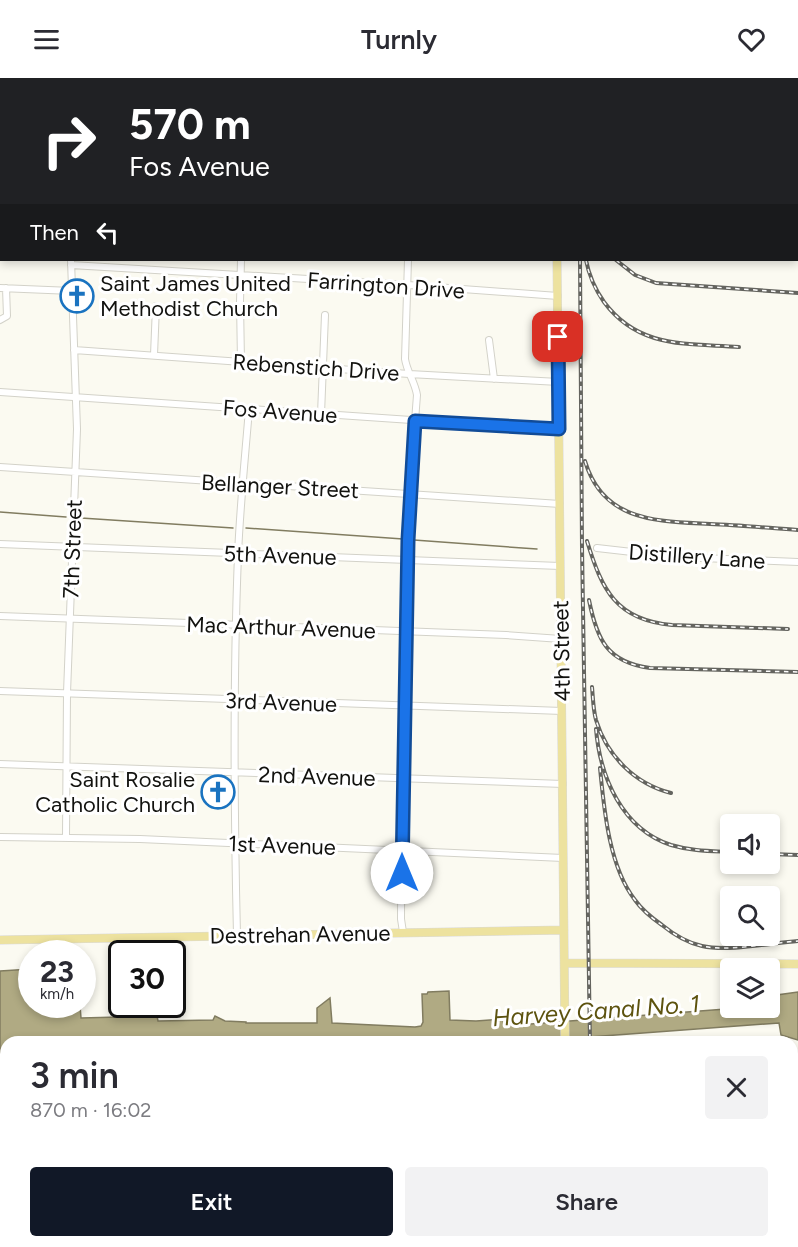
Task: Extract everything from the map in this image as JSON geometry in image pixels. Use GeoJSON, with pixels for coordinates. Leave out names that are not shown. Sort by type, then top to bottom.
{"type":"FeatureCollection","features":[{"type":"Feature","properties":{"kind":"main road","name":"4th Street"},"geometry":{"type":"LineString","coordinates":[[557,261],[565,1036]]}},
{"type":"Feature","properties":{"kind":"main road","name":"Destrehan Avenue"},"geometry":{"type":"LineString","coordinates":[[0,940],[564,930]]}},
{"type":"Feature","properties":{"kind":"main road"},"geometry":{"type":"LineString","coordinates":[[565,963],[798,964]]}},
{"type":"Feature","properties":{"kind":"street"},"geometry":{"type":"LineString","coordinates":[[241,261],[241,362]]}},
{"type":"Feature","properties":{"kind":"street"},"geometry":{"type":"LineString","coordinates":[[403,932],[402,779],[408,559],[417,395],[415,383],[409,374],[405,359],[408,261]]}},
{"type":"Feature","properties":{"kind":"street","name":"Farrington Drive"},"geometry":{"type":"LineString","coordinates":[[71,262],[241,276],[558,296]]}},
{"type":"Feature","properties":{"kind":"street","name":"7th Street"},"geometry":{"type":"LineString","coordinates":[[66,838],[67,693],[77,429],[71,262]]}},
{"type":"Feature","properties":{"kind":"street"},"geometry":{"type":"LineString","coordinates":[[0,320],[7,316],[3,288],[72,291]]}},
{"type":"Feature","properties":{"kind":"street"},"geometry":{"type":"LineString","coordinates":[[154,356],[156,306]]}},
{"type":"Feature","properties":{"kind":"street"},"geometry":{"type":"LineString","coordinates":[[321,414],[325,315]]}},
{"type":"Feature","properties":{"kind":"street"},"geometry":{"type":"LineString","coordinates":[[489,340],[494,379]]}},
{"type":"Feature","properties":{"kind":"street","name":"Rebenstich Drive"},"geometry":{"type":"LineString","coordinates":[[74,350],[409,374],[559,382]]}},
{"type":"Feature","properties":{"kind":"street","name":"Fos Avenue"},"geometry":{"type":"LineString","coordinates":[[0,392],[559,429]]}},
{"type":"Feature","properties":{"kind":"street"},"geometry":{"type":"LineString","coordinates":[[237,935],[234,773],[236,626],[242,484],[249,409]]}},
{"type":"Feature","properties":{"kind":"street","name":"Bellanger Street"},"geometry":{"type":"LineString","coordinates":[[0,467],[560,504]]}},
{"type":"Feature","properties":{"kind":"street","name":"5th Avenue"},"geometry":{"type":"LineString","coordinates":[[0,544],[560,566]]}},
{"type":"Feature","properties":{"kind":"street","name":"Distillery Lane"},"geometry":{"type":"LineString","coordinates":[[597,548],[676,556],[798,562]]}},
{"type":"Feature","properties":{"kind":"street","name":"Mac Arthur Avenue"},"geometry":{"type":"LineString","coordinates":[[0,616],[561,639]]}},
{"type":"Feature","properties":{"kind":"street","name":"3rd Avenue"},"geometry":{"type":"LineString","coordinates":[[0,691],[562,711]]}},
{"type":"Feature","properties":{"kind":"street","name":"2nd Avenue"},"geometry":{"type":"LineString","coordinates":[[0,764],[562,784]]}},
{"type":"Feature","properties":{"kind":"street","name":"1st Avenue"},"geometry":{"type":"LineString","coordinates":[[0,837],[235,843],[563,858]]}},
{"type":"Feature","properties":{"kind":"shaded area"},"geometry":{"type":"Polygon","coordinates":[[[18,970],[18,1018],[157,1018],[158,1021],[213,1020],[215,1016],[225,1021],[246,1023],[317,1023],[317,1008],[330,998],[332,1023],[415,1027],[421,1026],[423,1022],[422,994],[449,991],[450,1020],[503,1019],[504,1026],[720,1009],[720,1018],[780,1018],[780,995],[798,992],[798,1036],[781,1035],[779,1023],[603,1036],[0,1036],[0,971],[18,970]]]}},
{"type":"Feature","properties":{"kind":"waterway"},"geometry":{"type":"LineString","coordinates":[[0,512],[66,517]]}},
{"type":"Feature","properties":{"kind":"waterway"},"geometry":{"type":"LineString","coordinates":[[81,518],[233,528]]}},
{"type":"Feature","properties":{"kind":"waterway"},"geometry":{"type":"LineString","coordinates":[[246,528],[403,539]]}},
{"type":"Feature","properties":{"kind":"waterway"},"geometry":{"type":"LineString","coordinates":[[414,540],[537,549]]}},
{"type":"Feature","properties":{"kind":"railway"},"geometry":{"type":"LineString","coordinates":[[580,261],[590,1036]]}},
{"type":"Feature","properties":{"kind":"railway"},"geometry":{"type":"LineString","coordinates":[[586,261],[593,282],[604,302],[632,328],[665,341],[739,347]]}},
{"type":"Feature","properties":{"kind":"railway"},"geometry":{"type":"LineString","coordinates":[[617,261],[635,275],[656,283],[798,293]]}},
{"type":"Feature","properties":{"kind":"railway"},"geometry":{"type":"LineString","coordinates":[[585,461],[593,481],[605,496],[618,507],[634,514],[671,521],[798,530]]}},
{"type":"Feature","properties":{"kind":"railway"},"geometry":{"type":"LineString","coordinates":[[587,541],[606,588],[614,600],[637,617],[672,625],[788,629]]}},
{"type":"Feature","properties":{"kind":"railway"},"geometry":{"type":"LineString","coordinates":[[589,600],[596,627],[606,647],[623,660],[635,665],[650,668],[798,672]]}},
{"type":"Feature","properties":{"kind":"railway"},"geometry":{"type":"LineString","coordinates":[[592,687],[596,720],[615,757],[624,767],[646,783],[671,793]]}},
{"type":"Feature","properties":{"kind":"railway"},"geometry":{"type":"LineString","coordinates":[[596,729],[598,747],[609,783],[627,814],[639,827],[671,845],[693,850],[720,851]]}},
{"type":"Feature","properties":{"kind":"railway"},"geometry":{"type":"LineString","coordinates":[[600,768],[609,837],[619,871],[626,887],[647,914],[691,943],[712,948],[737,948],[798,941]]}},
{"type":"Feature","properties":{"kind":"railway"},"geometry":{"type":"LineString","coordinates":[[780,854],[798,855]]}},
{"type":"Feature","properties":{"kind":"place","name":"Saint James United Methodist Church"},"geometry":{"type":"Point","coordinates":[77,296]}},
{"type":"Feature","properties":{"kind":"place","name":"Saint Rosalie Catholic Church"},"geometry":{"type":"Point","coordinates":[218,792]}},
{"type":"Feature","properties":{"kind":"route"},"geometry":{"type":"LineString","coordinates":[[402,873],[408,540],[415,421],[559,429],[558,337]]}},
{"type":"Feature","properties":{"kind":"water label","name":"Harvey Canal No. 1"},"geometry":{"type":"Point","coordinates":[596,1011]}}]}
